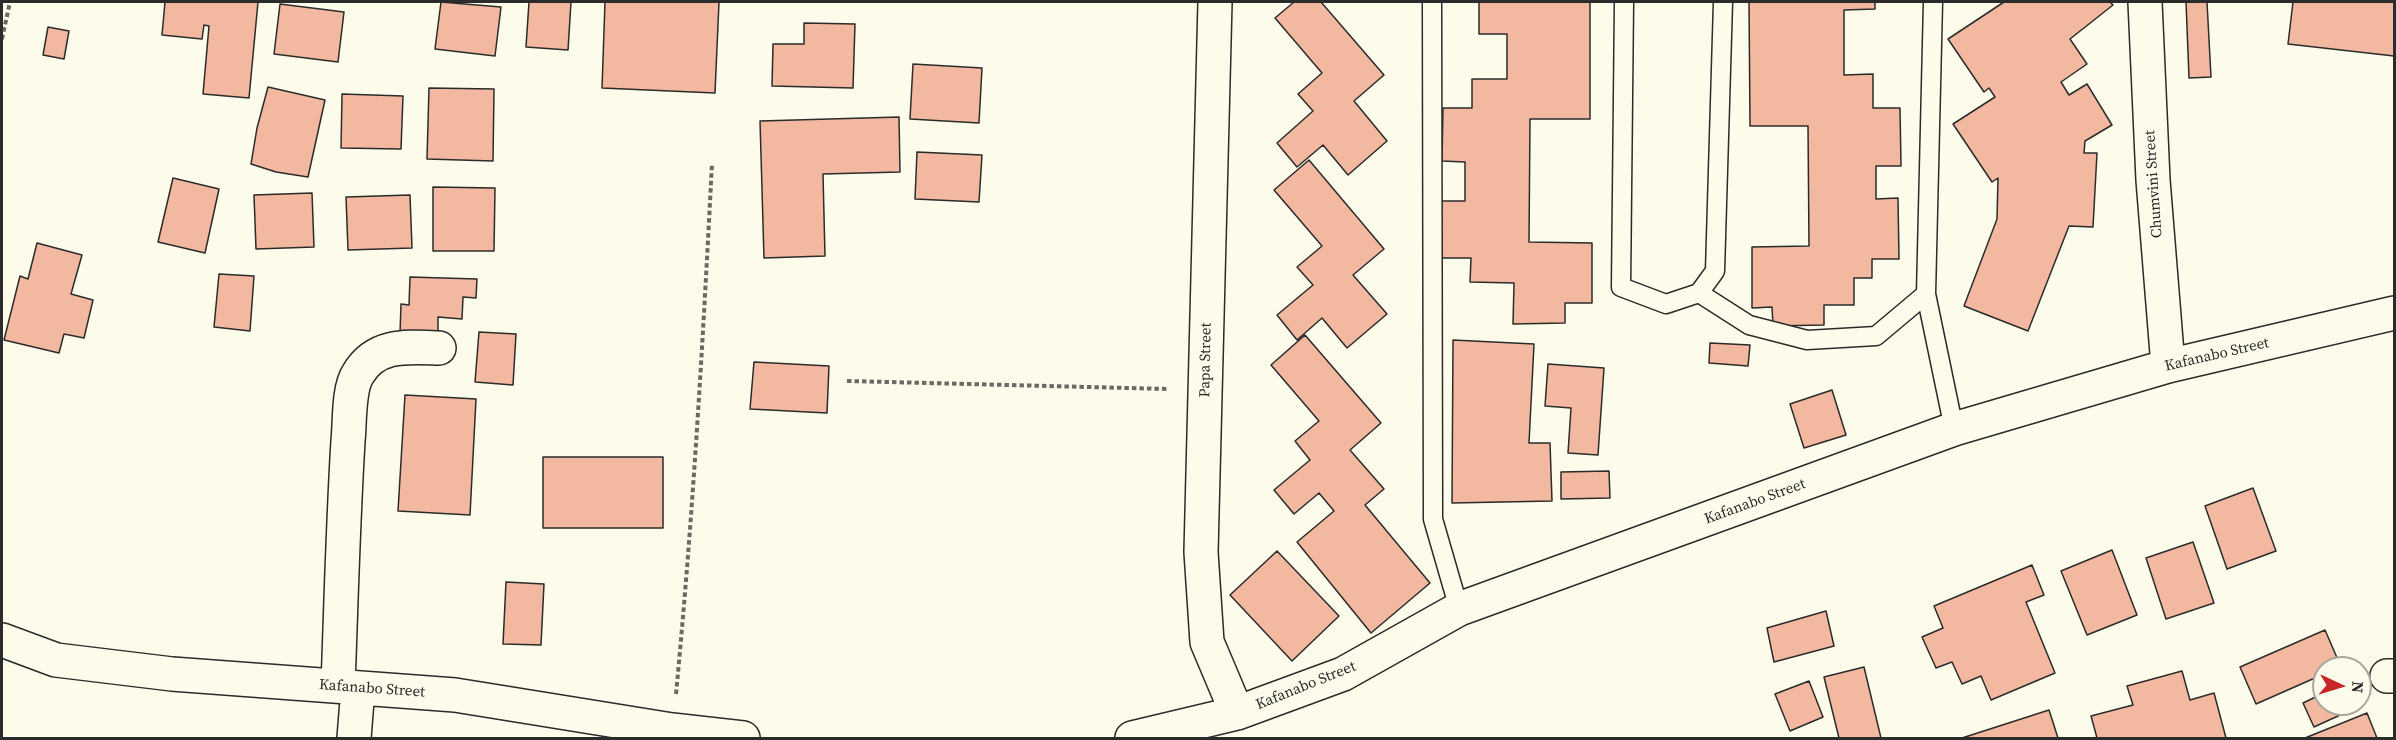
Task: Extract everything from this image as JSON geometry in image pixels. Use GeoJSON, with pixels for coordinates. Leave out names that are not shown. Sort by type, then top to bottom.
{"type":"FeatureCollection","features":[{"type":"Feature","properties":{"kind":"street","name":"Papa Street"},"geometry":{"type":"LineString","coordinates":[[1215,2],[1201,552],[1207,642],[1238,713]]}},
{"type":"Feature","properties":{"kind":"street","name":"Chumvini Street"},"geometry":{"type":"LineString","coordinates":[[2145,2],[2153,180],[2168,366]]}},
{"type":"Feature","properties":{"kind":"street","name":"Kafanabo Street"},"geometry":{"type":"LineString","coordinates":[[1132,738],[1238,713],[1342,674],[1459,609],[1954,429],[2168,366],[2394,313]]}},
{"type":"Feature","properties":{"kind":"street"},"geometry":{"type":"LineString","coordinates":[[354,738],[348,687],[345,493],[351,398],[357,374],[375,355],[396,346],[439,348]]}},
{"type":"Feature","properties":{"kind":"street","name":"Kafanabo Street"},"geometry":{"type":"LineString","coordinates":[[2,640],[56,660],[172,674],[455,695],[672,730],[743,738]]}},
{"type":"Feature","properties":{"kind":"lane"},"geometry":{"type":"LineString","coordinates":[[1432,2],[1433,519],[1459,609]]}},
{"type":"Feature","properties":{"kind":"lane"},"geometry":{"type":"LineString","coordinates":[[1624,2],[1621,287],[1666,304],[1699,293],[1715,271],[1723,2]]}},
{"type":"Feature","properties":{"kind":"lane"},"geometry":{"type":"LineString","coordinates":[[1933,2],[1926,294],[1954,429]]}},
{"type":"Feature","properties":{"kind":"lane"},"geometry":{"type":"LineString","coordinates":[[1699,293],[1749,325],[1807,340],[1876,336],[1926,294]]}},
{"type":"Feature","properties":{"kind":"path"},"geometry":{"type":"LineString","coordinates":[[2,39],[10,2]]}},
{"type":"Feature","properties":{"kind":"path"},"geometry":{"type":"LineString","coordinates":[[672,730],[688,563],[702,363],[712,163]]}},
{"type":"Feature","properties":{"kind":"path"},"geometry":{"type":"LineString","coordinates":[[847,381],[1206,390]]}},
{"type":"Feature","properties":{"kind":"building"},"geometry":{"type":"Polygon","coordinates":[[[165,2],[258,2],[249,98],[203,94],[209,26],[204,25],[202,39],[162,35],[165,2]]]}},
{"type":"Feature","properties":{"kind":"building"},"geometry":{"type":"Polygon","coordinates":[[[441,2],[501,7],[495,56],[435,49],[441,2]]]}},
{"type":"Feature","properties":{"kind":"building"},"geometry":{"type":"Polygon","coordinates":[[[529,2],[571,2],[568,50],[526,47],[529,2]]]}},
{"type":"Feature","properties":{"kind":"building"},"geometry":{"type":"Polygon","coordinates":[[[605,2],[719,2],[715,93],[602,88],[605,2]]]}},
{"type":"Feature","properties":{"kind":"building"},"geometry":{"type":"Polygon","coordinates":[[[1294,2],[1321,2],[1384,75],[1354,101],[1387,141],[1348,175],[1323,145],[1297,167],[1277,143],[1313,111],[1298,94],[1322,73],[1275,18],[1294,2]]]}},
{"type":"Feature","properties":{"kind":"building"},"geometry":{"type":"Polygon","coordinates":[[[1479,2],[1590,2],[1590,119],[1530,119],[1529,242],[1592,243],[1592,303],[1565,303],[1565,323],[1513,324],[1514,283],[1470,282],[1471,258],[1439,258],[1440,201],[1465,201],[1465,162],[1442,161],[1443,108],[1472,108],[1472,79],[1507,79],[1507,34],[1479,34],[1479,2]]]}},
{"type":"Feature","properties":{"kind":"building"},"geometry":{"type":"Polygon","coordinates":[[[1749,2],[1875,2],[1875,9],[1844,10],[1844,75],[1873,74],[1873,108],[1900,108],[1901,166],[1876,166],[1876,199],[1898,198],[1899,259],[1872,259],[1872,278],[1854,278],[1854,305],[1824,305],[1824,325],[1773,326],[1772,307],[1752,308],[1752,247],[1809,246],[1808,126],[1750,126],[1749,2]]]}},
{"type":"Feature","properties":{"kind":"building"},"geometry":{"type":"Polygon","coordinates":[[[2004,2],[2110,2],[2113,5],[2070,39],[2087,64],[2061,82],[2069,95],[2087,84],[2112,125],[2085,141],[2084,153],[2097,153],[2093,227],[2069,226],[2028,331],[1964,306],[1997,219],[1998,178],[1992,182],[1953,124],[1995,97],[1989,88],[1984,92],[1948,39],[2004,2]]]}},
{"type":"Feature","properties":{"kind":"building"},"geometry":{"type":"Polygon","coordinates":[[[2186,2],[2207,2],[2211,77],[2189,78],[2186,2]]]}},
{"type":"Feature","properties":{"kind":"building"},"geometry":{"type":"Polygon","coordinates":[[[2293,2],[2394,2],[2394,56],[2288,44],[2293,2]]]}},
{"type":"Feature","properties":{"kind":"building"},"geometry":{"type":"Polygon","coordinates":[[[280,4],[344,12],[338,62],[274,54],[280,4]]]}},
{"type":"Feature","properties":{"kind":"building"},"geometry":{"type":"Polygon","coordinates":[[[804,23],[855,24],[853,88],[772,86],[773,44],[804,44],[804,23]]]}},
{"type":"Feature","properties":{"kind":"building"},"geometry":{"type":"Polygon","coordinates":[[[48,27],[69,31],[64,59],[43,55],[48,27]]]}},
{"type":"Feature","properties":{"kind":"building"},"geometry":{"type":"Polygon","coordinates":[[[913,64],[982,68],[979,123],[910,119],[913,64]]]}},
{"type":"Feature","properties":{"kind":"building"},"geometry":{"type":"Polygon","coordinates":[[[268,87],[325,100],[308,177],[276,172],[251,164],[257,128],[268,87]]]}},
{"type":"Feature","properties":{"kind":"building"},"geometry":{"type":"Polygon","coordinates":[[[429,88],[494,89],[493,161],[427,159],[429,88]]]}},
{"type":"Feature","properties":{"kind":"building"},"geometry":{"type":"Polygon","coordinates":[[[342,94],[403,96],[401,149],[341,148],[342,94]]]}},
{"type":"Feature","properties":{"kind":"building"},"geometry":{"type":"Polygon","coordinates":[[[899,117],[900,172],[823,174],[825,256],[764,258],[760,121],[899,117]]]}},
{"type":"Feature","properties":{"kind":"building"},"geometry":{"type":"Polygon","coordinates":[[[917,152],[982,155],[979,202],[915,199],[917,152]]]}},
{"type":"Feature","properties":{"kind":"building"},"geometry":{"type":"Polygon","coordinates":[[[1309,160],[1384,249],[1353,275],[1387,314],[1347,348],[1322,318],[1297,340],[1277,315],[1313,285],[1297,267],[1322,246],[1274,190],[1309,160]]]}},
{"type":"Feature","properties":{"kind":"building"},"geometry":{"type":"Polygon","coordinates":[[[173,178],[219,189],[205,253],[158,242],[173,178]]]}},
{"type":"Feature","properties":{"kind":"building"},"geometry":{"type":"Polygon","coordinates":[[[433,187],[495,188],[494,251],[433,251],[433,187]]]}},
{"type":"Feature","properties":{"kind":"building"},"geometry":{"type":"Polygon","coordinates":[[[312,193],[314,247],[256,249],[254,195],[312,193]]]}},
{"type":"Feature","properties":{"kind":"building"},"geometry":{"type":"Polygon","coordinates":[[[410,195],[412,248],[348,250],[346,197],[410,195]]]}},
{"type":"Feature","properties":{"kind":"building"},"geometry":{"type":"Polygon","coordinates":[[[37,243],[82,255],[71,294],[93,300],[84,338],[64,334],[59,353],[4,340],[20,276],[28,279],[37,243]]]}},
{"type":"Feature","properties":{"kind":"building"},"geometry":{"type":"Polygon","coordinates":[[[219,274],[254,276],[250,331],[214,327],[219,274]]]}},
{"type":"Feature","properties":{"kind":"building"},"geometry":{"type":"Polygon","coordinates":[[[410,277],[477,279],[476,298],[463,297],[462,319],[438,317],[438,335],[400,334],[401,304],[409,305],[410,277]]]}},
{"type":"Feature","properties":{"kind":"building"},"geometry":{"type":"Polygon","coordinates":[[[479,332],[516,334],[513,385],[475,382],[479,332]]]}},
{"type":"Feature","properties":{"kind":"building"},"geometry":{"type":"Polygon","coordinates":[[[1305,335],[1381,423],[1350,450],[1384,489],[1365,505],[1430,583],[1371,633],[1297,542],[1334,511],[1319,493],[1294,514],[1274,490],[1310,460],[1295,441],[1319,421],[1271,365],[1305,335]]]}},
{"type":"Feature","properties":{"kind":"building"},"geometry":{"type":"Polygon","coordinates":[[[1453,340],[1534,344],[1529,443],[1550,443],[1552,501],[1452,503],[1453,340]]]}},
{"type":"Feature","properties":{"kind":"building"},"geometry":{"type":"Polygon","coordinates":[[[1710,343],[1750,345],[1748,366],[1709,363],[1710,343]]]}},
{"type":"Feature","properties":{"kind":"building"},"geometry":{"type":"Polygon","coordinates":[[[754,362],[829,366],[827,413],[750,409],[754,362]]]}},
{"type":"Feature","properties":{"kind":"building"},"geometry":{"type":"Polygon","coordinates":[[[1548,364],[1604,368],[1598,455],[1568,453],[1571,408],[1545,406],[1548,364]]]}},
{"type":"Feature","properties":{"kind":"building"},"geometry":{"type":"Polygon","coordinates":[[[1832,390],[1846,435],[1804,448],[1790,404],[1832,390]]]}},
{"type":"Feature","properties":{"kind":"building"},"geometry":{"type":"Polygon","coordinates":[[[405,395],[476,399],[470,515],[398,511],[405,395]]]}},
{"type":"Feature","properties":{"kind":"building"},"geometry":{"type":"Polygon","coordinates":[[[543,457],[663,457],[663,528],[543,528],[543,457]]]}},
{"type":"Feature","properties":{"kind":"building"},"geometry":{"type":"Polygon","coordinates":[[[1609,471],[1610,498],[1561,499],[1561,472],[1609,471]]]}},
{"type":"Feature","properties":{"kind":"building"},"geometry":{"type":"Polygon","coordinates":[[[2253,488],[2276,551],[2227,569],[2205,506],[2253,488]]]}},
{"type":"Feature","properties":{"kind":"building"},"geometry":{"type":"Polygon","coordinates":[[[2193,542],[2214,603],[2166,619],[2146,558],[2193,542]]]}},
{"type":"Feature","properties":{"kind":"building"},"geometry":{"type":"Polygon","coordinates":[[[2112,550],[2137,615],[2087,635],[2061,571],[2112,550]]]}},
{"type":"Feature","properties":{"kind":"building"},"geometry":{"type":"Polygon","coordinates":[[[1277,551],[1339,616],[1292,661],[1230,595],[1277,551]]]}},
{"type":"Feature","properties":{"kind":"building"},"geometry":{"type":"Polygon","coordinates":[[[2032,565],[2044,595],[2026,602],[2055,673],[1991,700],[1981,676],[1962,684],[1952,662],[1936,668],[1922,637],[1943,628],[1934,606],[2032,565]]]}},
{"type":"Feature","properties":{"kind":"building"},"geometry":{"type":"Polygon","coordinates":[[[506,582],[544,584],[541,645],[503,644],[506,582]]]}},
{"type":"Feature","properties":{"kind":"building"},"geometry":{"type":"Polygon","coordinates":[[[1826,611],[1834,646],[1774,662],[1767,628],[1826,611]]]}},
{"type":"Feature","properties":{"kind":"building"},"geometry":{"type":"Polygon","coordinates":[[[2325,630],[2336,656],[2312,656],[2312,679],[2256,704],[2240,667],[2325,630]]]}},
{"type":"Feature","properties":{"kind":"building"},"geometry":{"type":"Polygon","coordinates":[[[1864,667],[1881,738],[1839,738],[1824,677],[1864,667]]]}},
{"type":"Feature","properties":{"kind":"building"},"geometry":{"type":"Polygon","coordinates":[[[2182,671],[2190,700],[2214,693],[2226,738],[2097,738],[2091,716],[2133,705],[2127,686],[2182,671]]]}},
{"type":"Feature","properties":{"kind":"building"},"geometry":{"type":"Polygon","coordinates":[[[1809,681],[1823,717],[1790,731],[1775,694],[1809,681]]]}},
{"type":"Feature","properties":{"kind":"building"},"geometry":{"type":"Polygon","coordinates":[[[2312,699],[2312,716],[2338,716],[2314,727],[2303,703],[2312,699]]]}},
{"type":"Feature","properties":{"kind":"building"},"geometry":{"type":"Polygon","coordinates":[[[2049,710],[2058,738],[1962,738],[2049,710]]]}},
{"type":"Feature","properties":{"kind":"building"},"geometry":{"type":"Polygon","coordinates":[[[2360,716],[2368,716],[2377,738],[2305,738],[2360,716]]]}}]}
